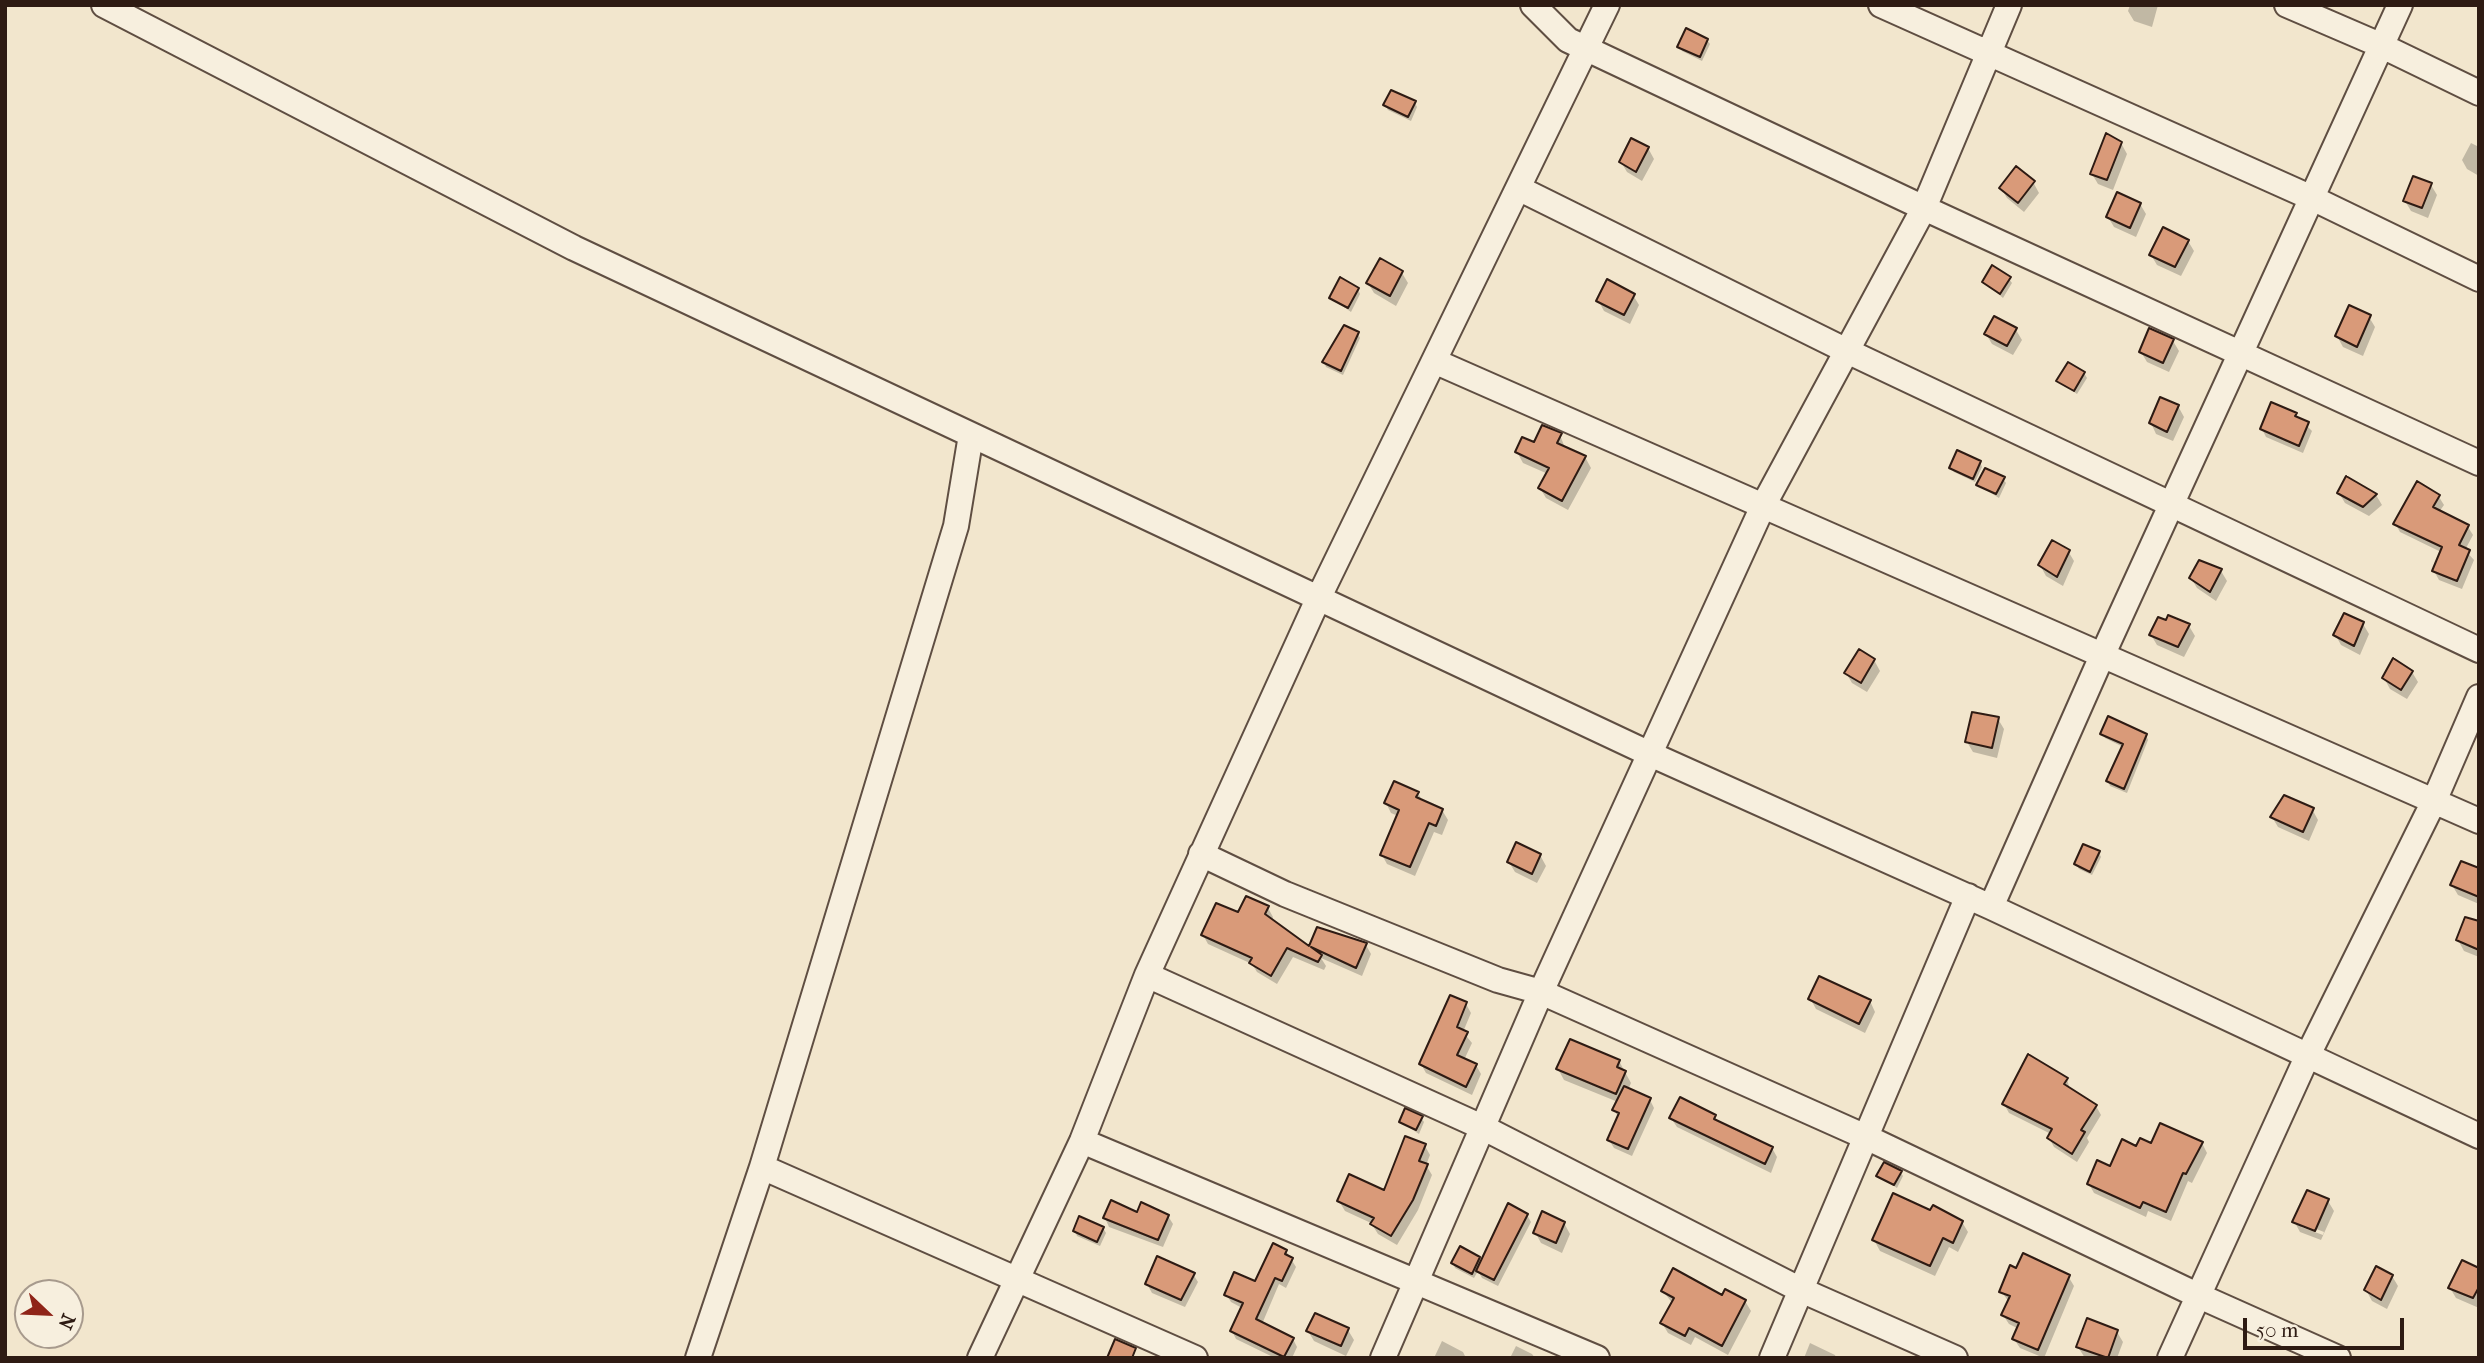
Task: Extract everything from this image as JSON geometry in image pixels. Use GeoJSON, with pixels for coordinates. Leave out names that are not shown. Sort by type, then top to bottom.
{"type":"FeatureCollection","features":[{"type":"Feature","properties":{"kind":"street"},"geometry":{"type":"LineString","coordinates":[[104,5],[574,248],[1650,754],[1968,896],[2479,1136]]}},
{"type":"Feature","properties":{"kind":"street"},"geometry":{"type":"LineString","coordinates":[[1533,5],[1569,40],[1924,208],[2479,463]]}},
{"type":"Feature","properties":{"kind":"street"},"geometry":{"type":"LineString","coordinates":[[980,1358],[1082,1141],[1147,975],[1319,597],[1607,5]]}},
{"type":"Feature","properties":{"kind":"street"},"geometry":{"type":"LineString","coordinates":[[1881,5],[2312,198],[2479,279]]}},
{"type":"Feature","properties":{"kind":"street"},"geometry":{"type":"LineString","coordinates":[[1383,1358],[1541,992],[1763,506],[1924,208],[2009,5]]}},
{"type":"Feature","properties":{"kind":"street"},"geometry":{"type":"LineString","coordinates":[[2287,5],[2380,45],[2479,93]]}},
{"type":"Feature","properties":{"kind":"street"},"geometry":{"type":"LineString","coordinates":[[1991,907],[2171,503],[2400,5]]}},
{"type":"Feature","properties":{"kind":"street"},"geometry":{"type":"LineString","coordinates":[[1518,188],[1847,351],[2479,650]]}},
{"type":"Feature","properties":{"kind":"street"},"geometry":{"type":"LineString","coordinates":[[1434,361],[2102,656],[2435,799],[2479,821]]}},
{"type":"Feature","properties":{"kind":"street"},"geometry":{"type":"LineString","coordinates":[[698,1358],[762,1167],[956,526],[971,435]]}},
{"type":"Feature","properties":{"kind":"street"},"geometry":{"type":"LineString","coordinates":[[2170,1358],[2307,1057],[2435,799],[2479,697]]}},
{"type":"Feature","properties":{"kind":"street"},"geometry":{"type":"LineString","coordinates":[[1201,854],[1285,894],[1498,981],[1541,992],[1868,1138],[2197,1295],[2339,1358]]}},
{"type":"Feature","properties":{"kind":"street"},"geometry":{"type":"LineString","coordinates":[[1772,1358],[1868,1138],[1968,896]]}},
{"type":"Feature","properties":{"kind":"street"},"geometry":{"type":"LineString","coordinates":[[1147,975],[1482,1127],[1801,1290],[1955,1358]]}},
{"type":"Feature","properties":{"kind":"street"},"geometry":{"type":"LineString","coordinates":[[1082,1141],[1597,1358]]}},
{"type":"Feature","properties":{"kind":"street"},"geometry":{"type":"LineString","coordinates":[[762,1167],[1195,1358]]}},
{"type":"Feature","properties":{"kind":"building"},"geometry":{"type":"Polygon","coordinates":[[[1686,28],[1708,39],[1700,57],[1677,47],[1686,28]]]}},
{"type":"Feature","properties":{"kind":"building"},"geometry":{"type":"Polygon","coordinates":[[[1391,90],[1416,101],[1408,117],[1383,105],[1391,90]]]}},
{"type":"Feature","properties":{"kind":"building"},"geometry":{"type":"Polygon","coordinates":[[[2106,133],[2122,142],[2107,180],[2090,174],[2106,133]]]}},
{"type":"Feature","properties":{"kind":"building"},"geometry":{"type":"Polygon","coordinates":[[[1631,138],[1649,147],[1636,172],[1619,162],[1631,138]]]}},
{"type":"Feature","properties":{"kind":"building"},"geometry":{"type":"Polygon","coordinates":[[[2016,166],[2035,181],[2018,203],[1999,188],[2016,166]]]}},
{"type":"Feature","properties":{"kind":"building"},"geometry":{"type":"Polygon","coordinates":[[[2413,176],[2432,183],[2422,208],[2403,201],[2413,176]]]}},
{"type":"Feature","properties":{"kind":"building"},"geometry":{"type":"Polygon","coordinates":[[[2117,192],[2141,203],[2130,228],[2106,217],[2117,192]]]}},
{"type":"Feature","properties":{"kind":"building"},"geometry":{"type":"Polygon","coordinates":[[[2163,227],[2189,240],[2175,267],[2149,255],[2163,227]]]}},
{"type":"Feature","properties":{"kind":"building"},"geometry":{"type":"Polygon","coordinates":[[[1380,258],[1403,271],[1390,296],[1366,283],[1380,258]]]}},
{"type":"Feature","properties":{"kind":"building"},"geometry":{"type":"Polygon","coordinates":[[[1992,265],[2011,277],[2000,294],[1982,282],[1992,265]]]}},
{"type":"Feature","properties":{"kind":"building"},"geometry":{"type":"Polygon","coordinates":[[[1340,277],[1359,288],[1348,308],[1329,298],[1340,277]]]}},
{"type":"Feature","properties":{"kind":"building"},"geometry":{"type":"Polygon","coordinates":[[[1607,279],[1635,294],[1624,315],[1596,301],[1607,279]]]}},
{"type":"Feature","properties":{"kind":"building"},"geometry":{"type":"Polygon","coordinates":[[[2349,305],[2371,315],[2357,347],[2335,336],[2349,305]]]}},
{"type":"Feature","properties":{"kind":"building"},"geometry":{"type":"Polygon","coordinates":[[[1994,316],[2017,328],[2007,346],[1984,334],[1994,316]]]}},
{"type":"Feature","properties":{"kind":"building"},"geometry":{"type":"Polygon","coordinates":[[[1344,325],[1359,332],[1341,371],[1322,362],[1344,325]]]}},
{"type":"Feature","properties":{"kind":"building"},"geometry":{"type":"Polygon","coordinates":[[[2149,328],[2174,339],[2163,363],[2139,352],[2149,328]]]}},
{"type":"Feature","properties":{"kind":"building"},"geometry":{"type":"Polygon","coordinates":[[[2068,362],[2085,372],[2074,391],[2056,381],[2068,362]]]}},
{"type":"Feature","properties":{"kind":"building"},"geometry":{"type":"Polygon","coordinates":[[[2160,397],[2179,405],[2167,432],[2149,423],[2160,397]]]}},
{"type":"Feature","properties":{"kind":"building"},"geometry":{"type":"Polygon","coordinates":[[[2271,402],[2297,413],[2295,416],[2309,422],[2299,446],[2260,429],[2271,402]]]}},
{"type":"Feature","properties":{"kind":"building"},"geometry":{"type":"Polygon","coordinates":[[[1542,425],[1562,433],[1557,443],[1586,456],[1562,501],[1538,488],[1549,468],[1515,452],[1522,437],[1534,442],[1542,425]]]}},
{"type":"Feature","properties":{"kind":"building"},"geometry":{"type":"Polygon","coordinates":[[[1957,450],[1981,461],[1973,479],[1949,468],[1957,450]]]}},
{"type":"Feature","properties":{"kind":"building"},"geometry":{"type":"Polygon","coordinates":[[[1985,468],[2005,477],[1996,494],[1976,485],[1985,468]]]}},
{"type":"Feature","properties":{"kind":"building"},"geometry":{"type":"Polygon","coordinates":[[[2346,476],[2377,494],[2363,507],[2337,493],[2346,476]]]}},
{"type":"Feature","properties":{"kind":"building"},"geometry":{"type":"Polygon","coordinates":[[[2417,481],[2440,495],[2433,507],[2469,525],[2459,545],[2470,550],[2457,581],[2432,571],[2442,547],[2393,524],[2417,481]]]}},
{"type":"Feature","properties":{"kind":"building"},"geometry":{"type":"Polygon","coordinates":[[[2052,540],[2070,550],[2057,577],[2038,565],[2052,540]]]}},
{"type":"Feature","properties":{"kind":"building"},"geometry":{"type":"Polygon","coordinates":[[[2199,560],[2222,569],[2210,592],[2189,578],[2199,560]]]}},
{"type":"Feature","properties":{"kind":"building"},"geometry":{"type":"Polygon","coordinates":[[[2344,613],[2364,622],[2354,646],[2333,635],[2344,613]]]}},
{"type":"Feature","properties":{"kind":"building"},"geometry":{"type":"Polygon","coordinates":[[[2168,615],[2190,624],[2178,647],[2149,635],[2158,617],[2166,620],[2168,615]]]}},
{"type":"Feature","properties":{"kind":"building"},"geometry":{"type":"Polygon","coordinates":[[[1859,649],[1875,659],[1861,683],[1844,673],[1859,649]]]}},
{"type":"Feature","properties":{"kind":"building"},"geometry":{"type":"Polygon","coordinates":[[[2393,658],[2413,671],[2401,690],[2382,678],[2393,658]]]}},
{"type":"Feature","properties":{"kind":"building"},"geometry":{"type":"Polygon","coordinates":[[[1972,712],[1999,717],[1992,748],[1965,742],[1972,712]]]}},
{"type":"Feature","properties":{"kind":"building"},"geometry":{"type":"Polygon","coordinates":[[[2108,716],[2147,734],[2124,789],[2106,781],[2123,744],[2100,734],[2108,716]]]}},
{"type":"Feature","properties":{"kind":"building"},"geometry":{"type":"Polygon","coordinates":[[[1394,781],[1419,792],[1416,797],[1443,809],[1436,826],[1429,823],[1410,867],[1380,855],[1399,810],[1384,803],[1394,781]]]}},
{"type":"Feature","properties":{"kind":"building"},"geometry":{"type":"Polygon","coordinates":[[[2284,795],[2314,808],[2303,832],[2270,817],[2284,795]]]}},
{"type":"Feature","properties":{"kind":"building"},"geometry":{"type":"Polygon","coordinates":[[[1516,842],[1541,854],[1532,874],[1507,862],[1516,842]]]}},
{"type":"Feature","properties":{"kind":"building"},"geometry":{"type":"Polygon","coordinates":[[[2083,844],[2100,851],[2090,872],[2074,864],[2083,844]]]}},
{"type":"Feature","properties":{"kind":"building"},"geometry":{"type":"Polygon","coordinates":[[[2461,861],[2479,868],[2479,897],[2450,885],[2461,861]]]}},
{"type":"Feature","properties":{"kind":"building"},"geometry":{"type":"Polygon","coordinates":[[[1246,896],[1269,906],[1265,914],[1309,946],[1317,927],[1367,943],[1356,968],[1311,947],[1322,955],[1318,962],[1287,948],[1271,976],[1249,963],[1252,958],[1201,935],[1216,903],[1238,912],[1246,896]]]}},
{"type":"Feature","properties":{"kind":"building"},"geometry":{"type":"Polygon","coordinates":[[[2465,917],[2479,921],[2479,950],[2456,940],[2465,917]]]}},
{"type":"Feature","properties":{"kind":"building"},"geometry":{"type":"Polygon","coordinates":[[[1819,976],[1871,1000],[1859,1024],[1808,999],[1819,976]]]}},
{"type":"Feature","properties":{"kind":"building"},"geometry":{"type":"Polygon","coordinates":[[[1450,995],[1467,1002],[1457,1027],[1468,1032],[1457,1055],[1477,1064],[1466,1087],[1419,1064],[1450,995]]]}},
{"type":"Feature","properties":{"kind":"building"},"geometry":{"type":"Polygon","coordinates":[[[1570,1039],[1620,1060],[1617,1067],[1626,1071],[1616,1094],[1556,1069],[1570,1039]]]}},
{"type":"Feature","properties":{"kind":"building"},"geometry":{"type":"Polygon","coordinates":[[[2028,1054],[2068,1078],[2064,1084],[2097,1105],[2081,1130],[2085,1132],[2072,1154],[2047,1138],[2052,1129],[2002,1104],[2028,1054]]]}},
{"type":"Feature","properties":{"kind":"building"},"geometry":{"type":"Polygon","coordinates":[[[1624,1086],[1651,1098],[1628,1149],[1607,1140],[1619,1113],[1612,1110],[1624,1086]]]}},
{"type":"Feature","properties":{"kind":"building"},"geometry":{"type":"Polygon","coordinates":[[[1680,1097],[1716,1115],[1714,1119],[1773,1147],[1765,1164],[1669,1118],[1680,1097]]]}},
{"type":"Feature","properties":{"kind":"building"},"geometry":{"type":"Polygon","coordinates":[[[1405,1108],[1423,1116],[1416,1130],[1399,1122],[1405,1108]]]}},
{"type":"Feature","properties":{"kind":"building"},"geometry":{"type":"Polygon","coordinates":[[[2160,1123],[2203,1142],[2186,1174],[2183,1173],[2166,1212],[2143,1202],[2140,1208],[2087,1184],[2097,1160],[2110,1166],[2122,1139],[2136,1146],[2140,1138],[2151,1143],[2160,1123]]]}},
{"type":"Feature","properties":{"kind":"building"},"geometry":{"type":"Polygon","coordinates":[[[1405,1136],[1426,1144],[1419,1161],[1428,1164],[1413,1200],[1391,1236],[1370,1224],[1374,1218],[1337,1201],[1349,1174],[1384,1190],[1405,1136]]]}},
{"type":"Feature","properties":{"kind":"building"},"geometry":{"type":"Polygon","coordinates":[[[1884,1162],[1902,1171],[1894,1185],[1876,1176],[1884,1162]]]}},
{"type":"Feature","properties":{"kind":"building"},"geometry":{"type":"Polygon","coordinates":[[[2307,1190],[2329,1199],[2315,1231],[2292,1222],[2307,1190]]]}},
{"type":"Feature","properties":{"kind":"building"},"geometry":{"type":"Polygon","coordinates":[[[1893,1193],[1930,1210],[1933,1205],[1963,1221],[1953,1243],[1943,1238],[1930,1266],[1872,1240],[1893,1193]]]}},
{"type":"Feature","properties":{"kind":"building"},"geometry":{"type":"Polygon","coordinates":[[[1111,1200],[1137,1212],[1141,1202],[1169,1215],[1158,1240],[1103,1218],[1111,1200]]]}},
{"type":"Feature","properties":{"kind":"building"},"geometry":{"type":"Polygon","coordinates":[[[1508,1203],[1528,1214],[1494,1280],[1476,1271],[1508,1203]]]}},
{"type":"Feature","properties":{"kind":"building"},"geometry":{"type":"Polygon","coordinates":[[[1542,1211],[1565,1222],[1556,1243],[1533,1233],[1542,1211]]]}},
{"type":"Feature","properties":{"kind":"building"},"geometry":{"type":"Polygon","coordinates":[[[1079,1216],[1104,1227],[1097,1242],[1073,1231],[1079,1216]]]}},
{"type":"Feature","properties":{"kind":"building"},"geometry":{"type":"Polygon","coordinates":[[[1273,1243],[1287,1250],[1285,1254],[1293,1258],[1282,1281],[1275,1278],[1256,1319],[1294,1338],[1284,1357],[1230,1331],[1243,1303],[1224,1295],[1234,1272],[1255,1281],[1273,1243]]]}},
{"type":"Feature","properties":{"kind":"building"},"geometry":{"type":"Polygon","coordinates":[[[1460,1246],[1480,1257],[1472,1274],[1451,1263],[1460,1246]]]}},
{"type":"Feature","properties":{"kind":"building"},"geometry":{"type":"Polygon","coordinates":[[[2023,1253],[2070,1275],[2038,1350],[2012,1339],[2019,1323],[2001,1315],[2010,1296],[1999,1292],[2010,1265],[2016,1268],[2023,1253]]]}},
{"type":"Feature","properties":{"kind":"building"},"geometry":{"type":"Polygon","coordinates":[[[1157,1256],[1195,1273],[1181,1300],[1145,1284],[1157,1256]]]}},
{"type":"Feature","properties":{"kind":"building"},"geometry":{"type":"Polygon","coordinates":[[[2462,1260],[2479,1268],[2479,1287],[2473,1298],[2448,1288],[2462,1260]]]}},
{"type":"Feature","properties":{"kind":"building"},"geometry":{"type":"Polygon","coordinates":[[[2376,1266],[2393,1275],[2381,1300],[2364,1290],[2376,1266]]]}},
{"type":"Feature","properties":{"kind":"building"},"geometry":{"type":"Polygon","coordinates":[[[1673,1268],[1722,1295],[1725,1289],[1746,1300],[1722,1346],[1689,1328],[1685,1336],[1660,1323],[1674,1298],[1661,1291],[1673,1268]]]}},
{"type":"Feature","properties":{"kind":"building"},"geometry":{"type":"Polygon","coordinates":[[[1315,1313],[1349,1328],[1341,1346],[1306,1331],[1315,1313]]]}},
{"type":"Feature","properties":{"kind":"building"},"geometry":{"type":"Polygon","coordinates":[[[2087,1318],[2118,1330],[2108,1358],[2076,1347],[2087,1318]]]}},
{"type":"Feature","properties":{"kind":"building"},"geometry":{"type":"Polygon","coordinates":[[[1115,1339],[1136,1348],[1132,1358],[1107,1358],[1115,1339]]]}}]}
